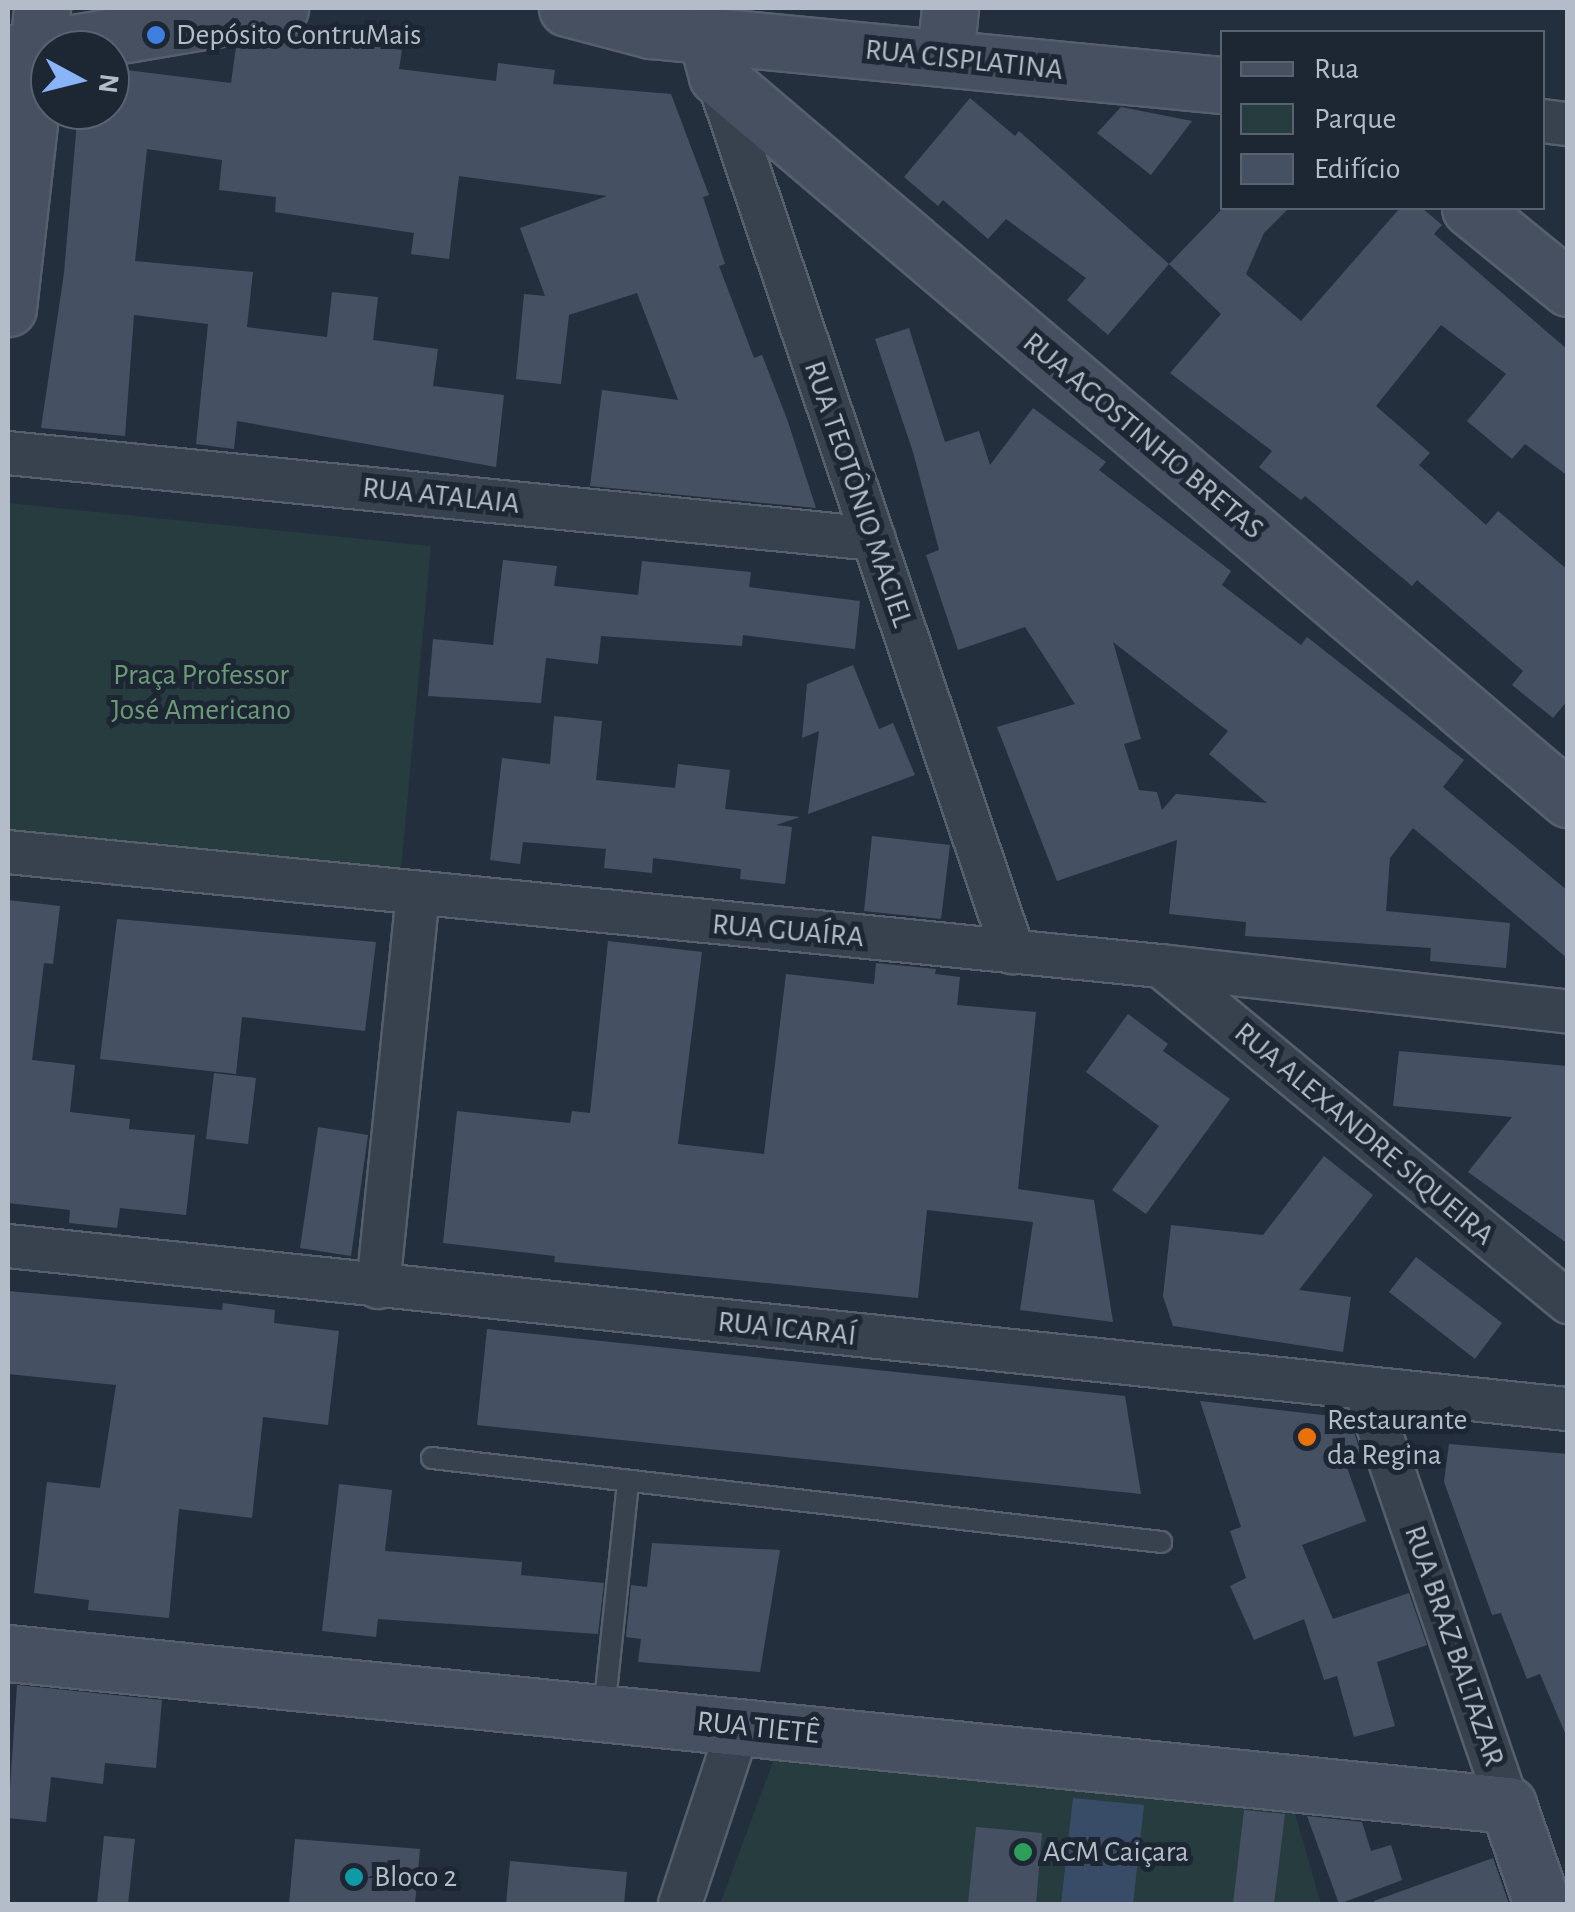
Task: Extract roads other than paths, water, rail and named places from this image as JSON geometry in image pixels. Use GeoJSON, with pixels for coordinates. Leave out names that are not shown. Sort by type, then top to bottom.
{"type":"FeatureCollection","features":[{"type":"Feature","properties":{"kind":"street"},"geometry":{"type":"LineString","coordinates":[[8,308],[29,38],[280,8]]}},
{"type":"Feature","properties":{"kind":"street","name":"RUA CISPLATINA"},"geometry":{"type":"LineString","coordinates":[[567,8],[650,30],[711,56],[948,33],[1220,85]]}},
{"type":"Feature","properties":{"kind":"street","name":"RUA TEOTÔNIO MACIEL"},"geometry":{"type":"LineString","coordinates":[[711,56],[1013,952]]}},
{"type":"Feature","properties":{"kind":"street","name":"RUA AGOSTINHO BRETAS"},"geometry":{"type":"LineString","coordinates":[[711,56],[1568,799]]}},
{"type":"Feature","properties":{"kind":"street"},"geometry":{"type":"LineString","coordinates":[[1472,210],[1568,288]]}},
{"type":"Feature","properties":{"kind":"street","name":"RUA ATALAIA"},"geometry":{"type":"LineString","coordinates":[[8,453],[874,539]]}},
{"type":"Feature","properties":{"kind":"street","name":"RUA GUAÍRA"},"geometry":{"type":"LineString","coordinates":[[8,852],[1161,966],[1568,1012]]}},
{"type":"Feature","properties":{"kind":"street"},"geometry":{"type":"LineString","coordinates":[[378,1287],[418,895]]}},
{"type":"Feature","properties":{"kind":"street","name":"RUA ALEXANDRE SIQUEIRA"},"geometry":{"type":"LineString","coordinates":[[1161,966],[1568,1302]]}},
{"type":"Feature","properties":{"kind":"street","name":"RUA ICARAÍ"},"geometry":{"type":"LineString","coordinates":[[8,1246],[1568,1409]]}},
{"type":"Feature","properties":{"kind":"street","name":"RUA BRAZ BALTAZAR"},"geometry":{"type":"LineString","coordinates":[[1365,1388],[1542,1904]]}},
{"type":"Feature","properties":{"kind":"street","name":"RUA TIETÊ"},"geometry":{"type":"LineString","coordinates":[[8,1653],[1508,1805]]}},
{"type":"Feature","properties":{"kind":"street"},"geometry":{"type":"LineString","coordinates":[[680,1904],[739,1726]]}},
{"type":"Feature","properties":{"kind":"lane"},"geometry":{"type":"LineString","coordinates":[[432,1458],[1161,1542]]}},
{"type":"Feature","properties":{"kind":"lane"},"geometry":{"type":"LineString","coordinates":[[603,1713],[628,1481]]}},
{"type":"Feature","properties":{"kind":"water"},"geometry":{"type":"Polygon","coordinates":[[[1073,1798],[1144,1805],[1133,1904],[1061,1904],[1073,1798]]]}},
{"type":"Feature","properties":{"kind":"place","name":"Depósito ContruMais"},"geometry":{"type":"Point","coordinates":[156,35]}},
{"type":"Feature","properties":{"kind":"place","name":"Restaurante da Regina"},"geometry":{"type":"Point","coordinates":[1307,1437]}},
{"type":"Feature","properties":{"kind":"place","name":"ACM Caiçara"},"geometry":{"type":"Point","coordinates":[1023,1852]}},
{"type":"Feature","properties":{"kind":"place","name":"Bloco 2"},"geometry":{"type":"Point","coordinates":[354,1877]}},
{"type":"Feature","properties":{"kind":"park label","name":"Praça Professor José Americano"},"geometry":{"type":"Point","coordinates":[201,692]}}]}
